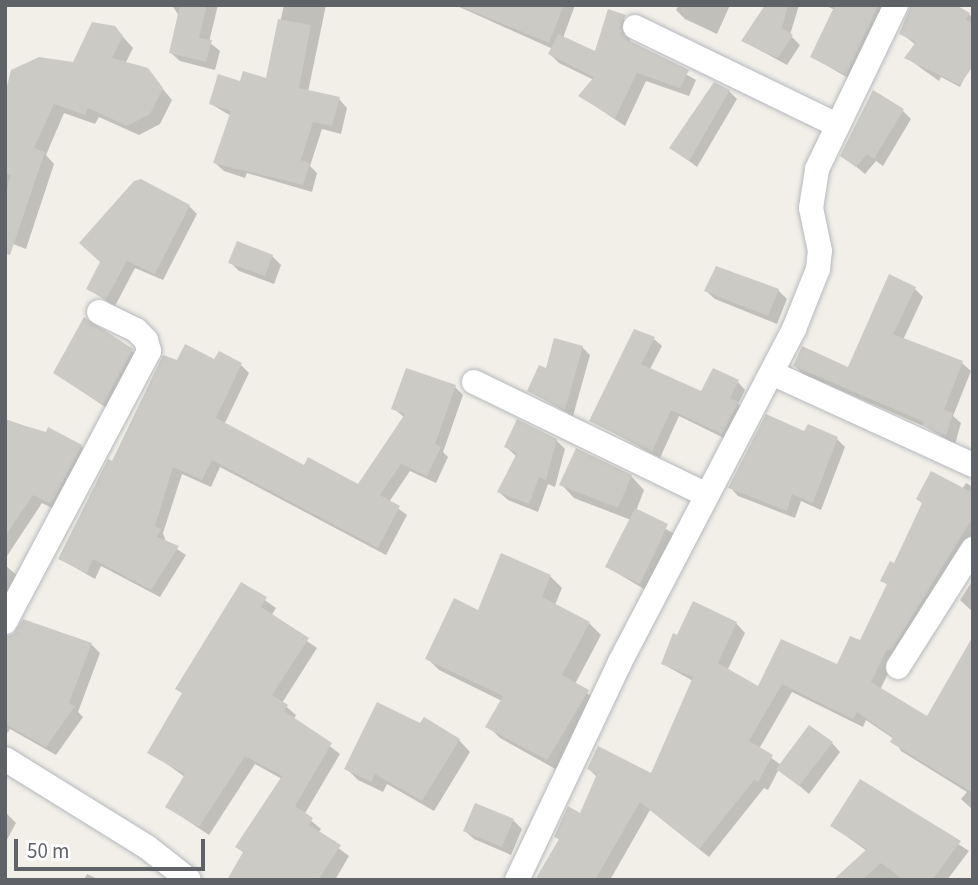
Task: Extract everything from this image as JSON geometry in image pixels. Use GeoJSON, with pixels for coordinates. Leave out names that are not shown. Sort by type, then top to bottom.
{"type":"FeatureCollection","features":[{"type":"Feature","properties":{"kind":"street"},"geometry":{"type":"LineString","coordinates":[[517,880],[620,662],[706,495],[774,374],[818,269],[813,186],[837,125],[895,5]]}},
{"type":"Feature","properties":{"kind":"street"},"geometry":{"type":"LineString","coordinates":[[635,27],[837,125]]}},
{"type":"Feature","properties":{"kind":"street"},"geometry":{"type":"LineString","coordinates":[[5,622],[149,351],[146,340],[136,330],[99,312]]}},
{"type":"Feature","properties":{"kind":"street"},"geometry":{"type":"LineString","coordinates":[[774,374],[973,465]]}},
{"type":"Feature","properties":{"kind":"street"},"geometry":{"type":"LineString","coordinates":[[474,382],[706,495]]}},
{"type":"Feature","properties":{"kind":"street"},"geometry":{"type":"LineString","coordinates":[[898,667],[973,549]]}},
{"type":"Feature","properties":{"kind":"street"},"geometry":{"type":"LineString","coordinates":[[5,759],[147,847],[189,880]]}},
{"type":"Feature","properties":{"kind":"building"},"geometry":{"type":"Polygon","coordinates":[[[180,5],[207,5],[199,38],[212,40],[206,62],[169,53],[180,5]]]}},
{"type":"Feature","properties":{"kind":"building"},"geometry":{"type":"Polygon","coordinates":[[[457,5],[564,5],[549,43],[457,5]]]}},
{"type":"Feature","properties":{"kind":"building"},"geometry":{"type":"Polygon","coordinates":[[[765,5],[788,5],[782,28],[793,35],[778,58],[741,41],[765,5]]]}},
{"type":"Feature","properties":{"kind":"building"},"geometry":{"type":"Polygon","coordinates":[[[835,5],[879,5],[846,75],[810,57],[835,5]]]}},
{"type":"Feature","properties":{"kind":"building"},"geometry":{"type":"Polygon","coordinates":[[[911,5],[956,5],[970,13],[966,20],[973,24],[973,66],[960,85],[904,58],[916,42],[899,34],[911,5]]]}},
{"type":"Feature","properties":{"kind":"building"},"geometry":{"type":"Polygon","coordinates":[[[608,9],[626,15],[620,27],[628,40],[689,70],[680,88],[637,73],[615,118],[578,96],[594,77],[548,54],[558,34],[595,51],[608,9]]]}},
{"type":"Feature","properties":{"kind":"building"},"geometry":{"type":"Polygon","coordinates":[[[278,19],[311,25],[299,88],[340,97],[332,126],[313,122],[301,160],[310,163],[303,185],[213,163],[231,111],[209,104],[218,74],[240,81],[243,71],[266,78],[278,19]]]}},
{"type":"Feature","properties":{"kind":"building"},"geometry":{"type":"Polygon","coordinates":[[[92,22],[115,26],[123,36],[112,58],[148,68],[163,88],[150,114],[127,126],[88,108],[85,115],[54,104],[34,148],[45,152],[10,255],[5,254],[5,194],[11,175],[5,173],[5,94],[11,70],[39,57],[73,62],[92,22]]]}},
{"type":"Feature","properties":{"kind":"building"},"geometry":{"type":"Polygon","coordinates":[[[714,82],[730,90],[689,161],[669,148],[714,82]]]}},
{"type":"Feature","properties":{"kind":"building"},"geometry":{"type":"Polygon","coordinates":[[[873,90],[904,109],[874,159],[867,154],[856,167],[840,156],[873,90]]]}},
{"type":"Feature","properties":{"kind":"building"},"geometry":{"type":"Polygon","coordinates":[[[141,179],[190,205],[155,274],[127,261],[106,299],[86,289],[100,262],[79,243],[134,181],[141,179]]]}},
{"type":"Feature","properties":{"kind":"building"},"geometry":{"type":"Polygon","coordinates":[[[237,241],[273,255],[265,276],[228,263],[237,241]]]}},
{"type":"Feature","properties":{"kind":"building"},"geometry":{"type":"Polygon","coordinates":[[[716,266],[779,289],[768,316],[704,291],[716,266]]]}},
{"type":"Feature","properties":{"kind":"building"},"geometry":{"type":"Polygon","coordinates":[[[889,274],[916,287],[893,334],[963,361],[944,410],[953,413],[946,436],[923,426],[924,422],[793,366],[802,346],[848,367],[889,274]]]}},
{"type":"Feature","properties":{"kind":"building"},"geometry":{"type":"Polygon","coordinates":[[[84,317],[133,349],[103,405],[53,373],[84,317]]]}},
{"type":"Feature","properties":{"kind":"building"},"geometry":{"type":"Polygon","coordinates":[[[634,329],[655,337],[641,364],[701,391],[713,368],[739,380],[730,398],[739,402],[722,434],[671,410],[652,452],[589,421],[634,329]]]}},
{"type":"Feature","properties":{"kind":"building"},"geometry":{"type":"Polygon","coordinates":[[[554,338],[583,346],[565,410],[527,391],[539,365],[546,368],[554,338]]]}},
{"type":"Feature","properties":{"kind":"building"},"geometry":{"type":"Polygon","coordinates":[[[185,344],[214,359],[219,351],[242,363],[216,418],[304,465],[308,457],[358,484],[405,414],[391,409],[406,368],[456,385],[435,444],[441,447],[427,476],[401,464],[380,495],[400,506],[378,548],[212,460],[202,480],[173,467],[155,526],[161,529],[157,537],[179,546],[151,590],[93,559],[87,573],[58,559],[108,459],[112,461],[163,355],[177,360],[185,344]]]}},
{"type":"Feature","properties":{"kind":"building"},"geometry":{"type":"Polygon","coordinates":[[[766,414],[804,431],[808,424],[838,437],[813,503],[792,494],[787,511],[728,488],[766,414]]]}},
{"type":"Feature","properties":{"kind":"building"},"geometry":{"type":"Polygon","coordinates":[[[517,419],[557,439],[546,480],[539,477],[529,504],[497,492],[517,453],[504,447],[517,419]]]}},
{"type":"Feature","properties":{"kind":"building"},"geometry":{"type":"Polygon","coordinates":[[[5,420],[46,432],[48,427],[82,445],[51,504],[33,495],[5,536],[5,420]]]}},
{"type":"Feature","properties":{"kind":"building"},"geometry":{"type":"Polygon","coordinates":[[[576,448],[632,475],[618,508],[559,485],[576,448]]]}},
{"type":"Feature","properties":{"kind":"building"},"geometry":{"type":"Polygon","coordinates":[[[931,471],[973,493],[973,517],[891,651],[887,649],[871,682],[927,716],[973,636],[973,793],[890,742],[893,737],[857,712],[853,719],[782,684],[749,741],[773,755],[758,782],[754,780],[699,849],[640,802],[595,880],[535,880],[559,839],[554,837],[568,806],[580,813],[597,774],[587,769],[598,746],[651,773],[693,677],[661,664],[673,633],[677,635],[693,601],[737,622],[718,663],[758,686],[781,639],[837,664],[850,636],[860,640],[887,584],[880,581],[890,561],[894,563],[922,503],[916,499],[931,471]]]}},
{"type":"Feature","properties":{"kind":"building"},"geometry":{"type":"Polygon","coordinates":[[[635,508],[668,524],[640,584],[605,567],[635,508]]]}},
{"type":"Feature","properties":{"kind":"building"},"geometry":{"type":"Polygon","coordinates":[[[501,553],[551,575],[542,597],[590,622],[562,675],[589,690],[547,760],[485,727],[503,696],[425,659],[454,598],[478,610],[501,553]]]}},
{"type":"Feature","properties":{"kind":"building"},"geometry":{"type":"Polygon","coordinates":[[[241,582],[267,597],[261,607],[309,638],[272,695],[288,705],[284,711],[332,743],[295,806],[313,818],[309,825],[341,845],[318,880],[227,880],[243,852],[235,847],[282,776],[245,756],[199,827],[165,807],[185,774],[147,753],[182,693],[175,689],[241,582]]]}},
{"type":"Feature","properties":{"kind":"building"},"geometry":{"type":"Polygon","coordinates":[[[23,619],[92,643],[69,703],[75,706],[46,747],[5,724],[5,637],[13,634],[23,619]]]}},
{"type":"Feature","properties":{"kind":"building"},"geometry":{"type":"Polygon","coordinates":[[[377,702],[420,723],[424,717],[460,739],[422,801],[375,774],[371,782],[344,769],[377,702]]]}},
{"type":"Feature","properties":{"kind":"building"},"geometry":{"type":"Polygon","coordinates":[[[809,725],[833,742],[799,786],[776,769],[809,725]]]}},
{"type":"Feature","properties":{"kind":"building"},"geometry":{"type":"Polygon","coordinates":[[[860,779],[961,841],[932,880],[904,880],[881,863],[862,880],[833,880],[867,849],[830,826],[860,779]]]}},
{"type":"Feature","properties":{"kind":"building"},"geometry":{"type":"Polygon","coordinates":[[[475,803],[514,819],[502,847],[463,831],[475,803]]]}}]}
